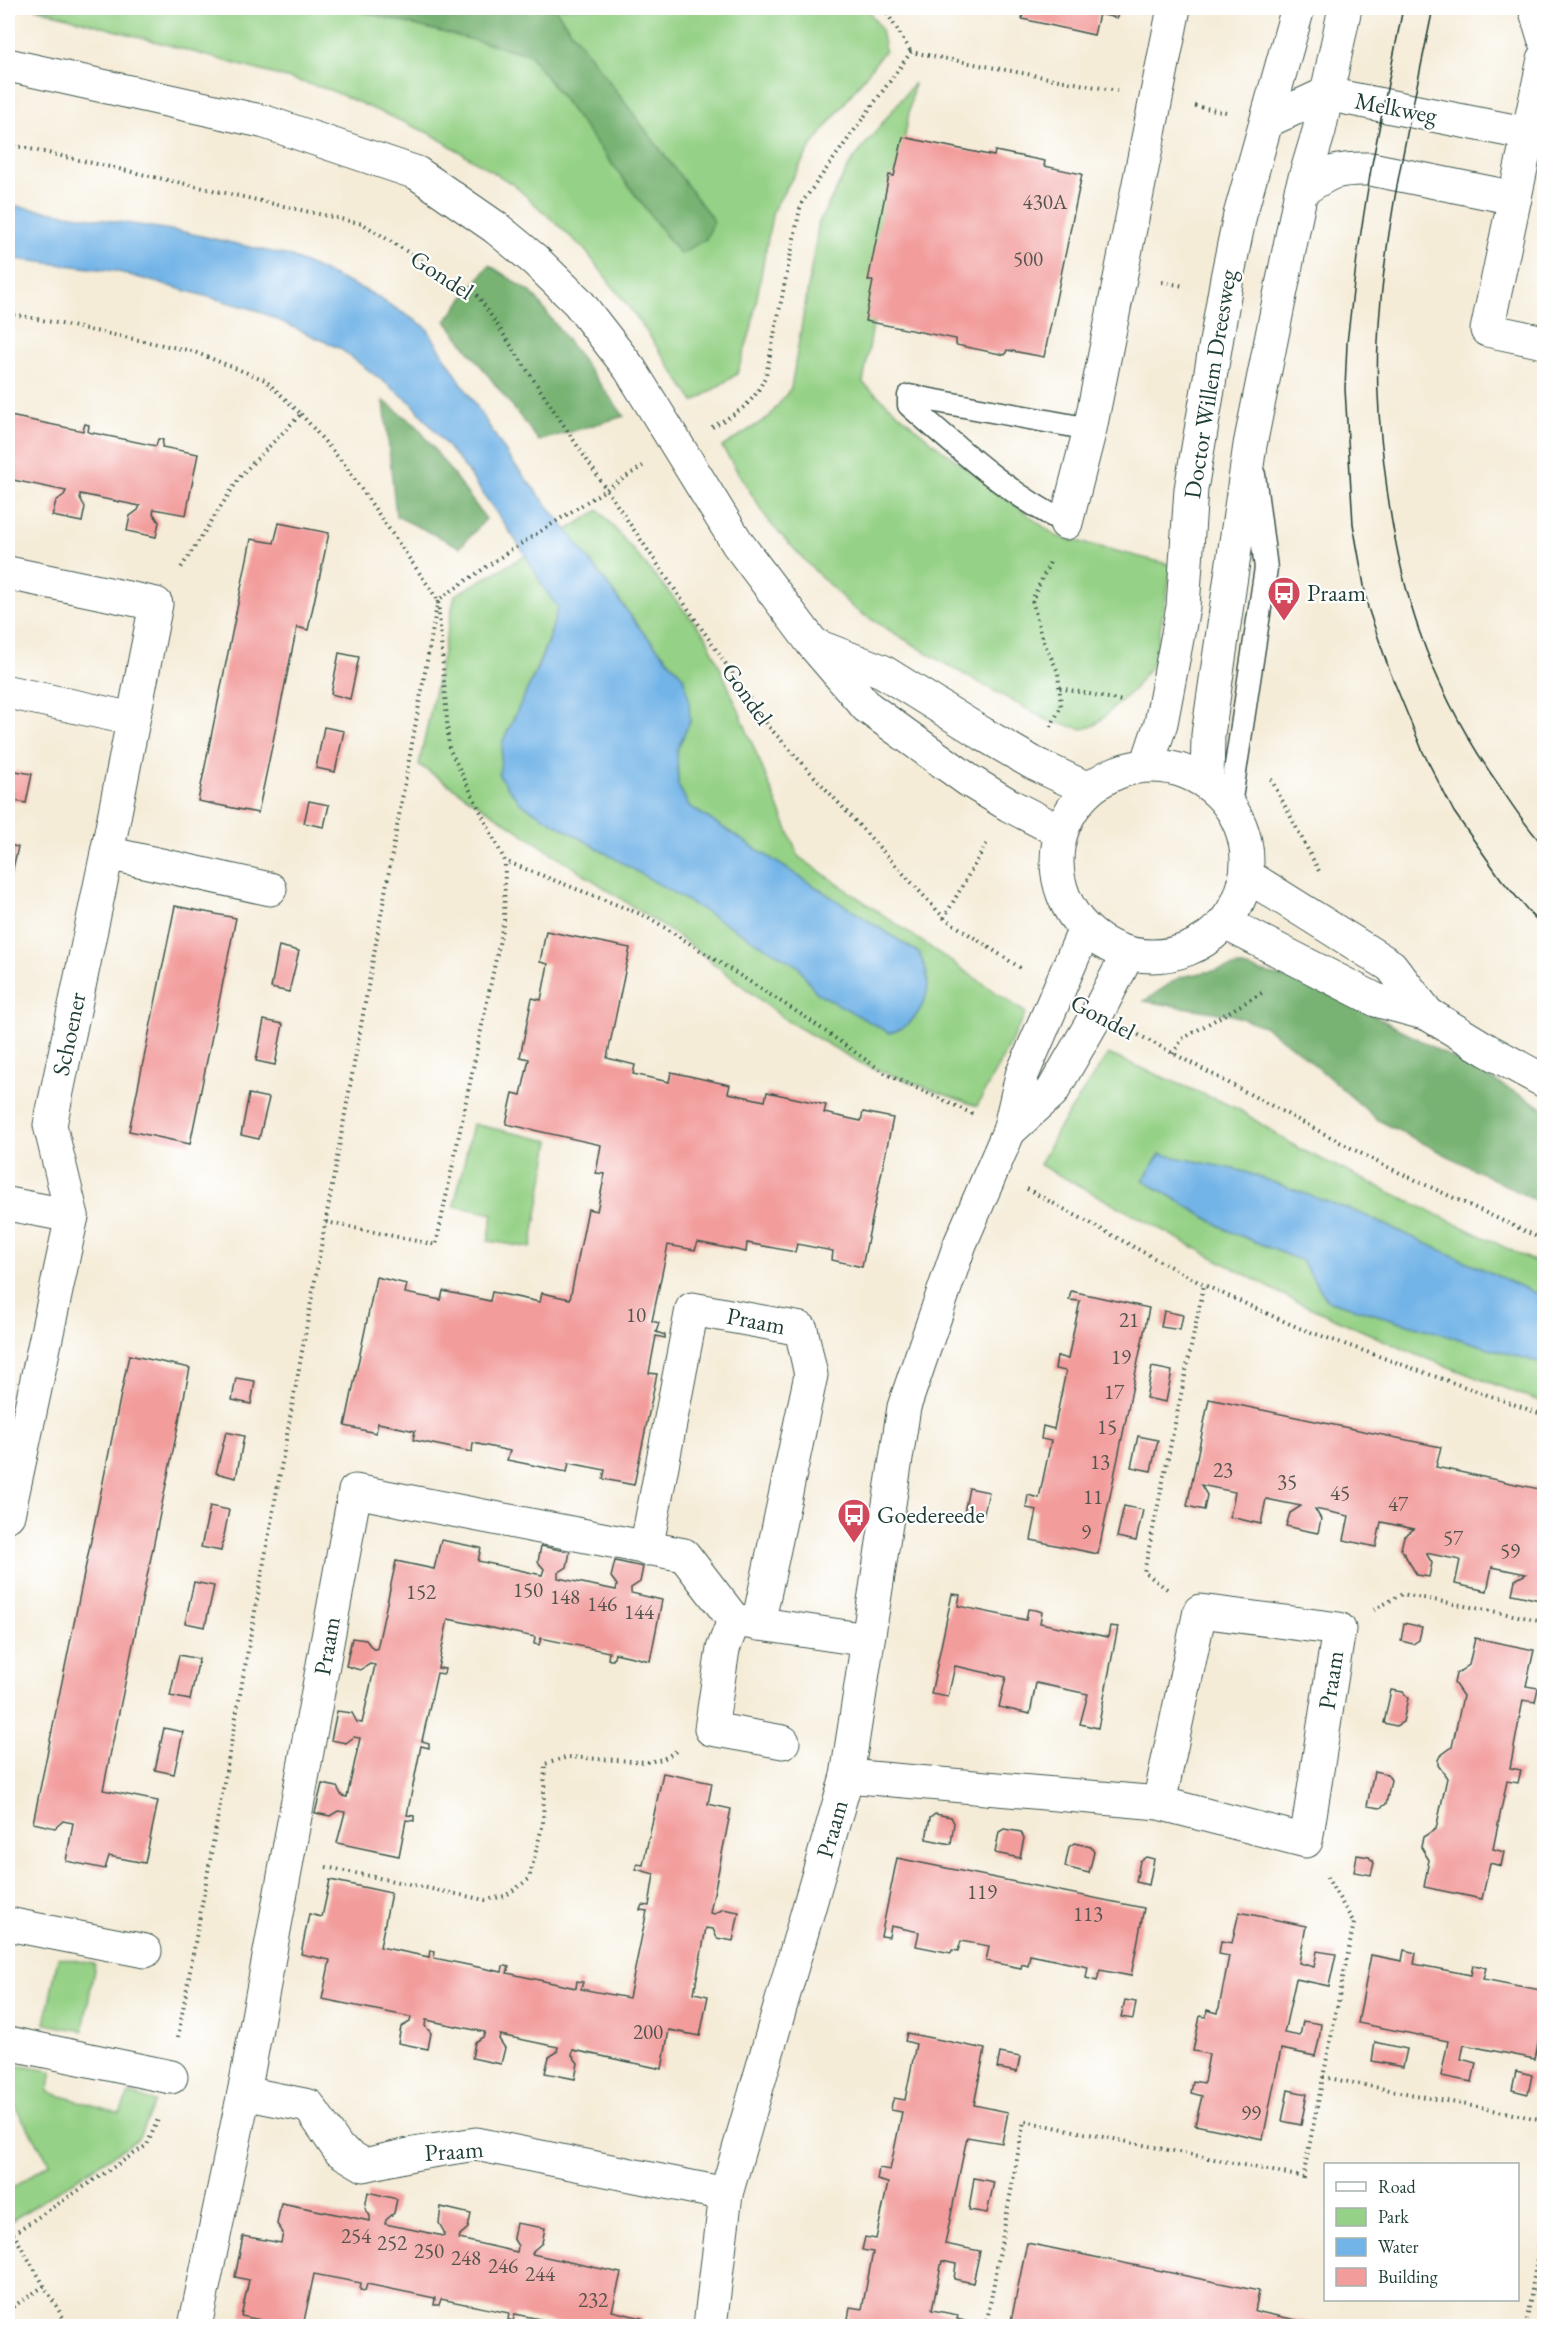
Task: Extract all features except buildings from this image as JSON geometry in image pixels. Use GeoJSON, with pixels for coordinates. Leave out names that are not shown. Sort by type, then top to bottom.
{"type":"FeatureCollection","features":[{"type":"Feature","properties":{"kind":"street"},"geometry":{"type":"LineString","coordinates":[[1066,523],[1090,429],[1174,8]]}},
{"type":"Feature","properties":{"kind":"street","name":"Doctor Willem Dreesweg"},"geometry":{"type":"LineString","coordinates":[[1147,765],[1161,723],[1183,607],[1191,489],[1227,278],[1240,215],[1298,8]]}},
{"type":"Feature","properties":{"kind":"street","name":"Doctor Willem Dreesweg"},"geometry":{"type":"LineString","coordinates":[[1219,794],[1208,735],[1250,445],[1301,191],[1318,131],[1345,8]]}},
{"type":"Feature","properties":{"kind":"street"},"geometry":{"type":"LineString","coordinates":[[1535,8],[1545,38]]}},
{"type":"Feature","properties":{"kind":"street"},"geometry":{"type":"LineString","coordinates":[[8,65],[265,122],[417,173],[495,227],[535,260],[578,302],[630,369],[738,544],[813,644],[867,707],[968,780],[1061,832]]}},
{"type":"Feature","properties":{"kind":"street"},"geometry":{"type":"LineString","coordinates":[[1544,69],[1487,330],[1545,342]]}},
{"type":"Feature","properties":{"kind":"street","name":"Melkweg"},"geometry":{"type":"LineString","coordinates":[[1267,120],[1326,94],[1529,134]]}},
{"type":"Feature","properties":{"kind":"street"},"geometry":{"type":"LineString","coordinates":[[1301,191],[1329,172],[1350,168],[1518,183]]}},
{"type":"Feature","properties":{"kind":"street"},"geometry":{"type":"LineString","coordinates":[[8,573],[156,604]]}},
{"type":"Feature","properties":{"kind":"street","name":"Schoener"},"geometry":{"type":"LineString","coordinates":[[8,1515],[72,1216],[50,1125],[156,604]]}},
{"type":"Feature","properties":{"kind":"street"},"geometry":{"type":"LineString","coordinates":[[813,644],[882,671],[982,734],[1033,763],[1088,789]]}},
{"type":"Feature","properties":{"kind":"street"},"geometry":{"type":"LineString","coordinates":[[8,692],[133,719]]}},
{"type":"Feature","properties":{"kind":"street"},"geometry":{"type":"LineString","coordinates":[[1147,765],[1179,769],[1219,794],[1242,827],[1247,851],[1246,875],[1240,897],[1225,923],[1205,940],[1181,952],[1155,957],[1128,954],[1105,944],[1085,929],[1068,908],[1059,884],[1056,858],[1061,832],[1071,809],[1088,789],[1116,772],[1147,765]]}},
{"type":"Feature","properties":{"kind":"street"},"geometry":{"type":"LineString","coordinates":[[107,853],[270,889]]}},
{"type":"Feature","properties":{"kind":"street"},"geometry":{"type":"LineString","coordinates":[[1246,875],[1390,966],[1428,1014]]}},
{"type":"Feature","properties":{"kind":"street"},"geometry":{"type":"LineString","coordinates":[[1225,923],[1376,1000],[1428,1014],[1486,1050],[1545,1080]]}},
{"type":"Feature","properties":{"kind":"street","name":"Praam"},"geometry":{"type":"LineString","coordinates":[[710,2326],[726,2194],[847,1776],[904,1407],[960,1244],[1009,1131],[1022,1075],[1085,929]]}},
{"type":"Feature","properties":{"kind":"street","name":"Praam"},"geometry":{"type":"LineString","coordinates":[[1009,1131],[1052,1092],[1098,1014],[1128,954]]}},
{"type":"Feature","properties":{"kind":"street"},"geometry":{"type":"LineString","coordinates":[[8,1203],[72,1216]]}},
{"type":"Feature","properties":{"kind":"street","name":"Praam"},"geometry":{"type":"LineString","coordinates":[[646,1549],[692,1309],[801,1329],[812,1375],[746,1622],[723,1649],[711,1729]]}},
{"type":"Feature","properties":{"kind":"street","name":"Praam"},"geometry":{"type":"LineString","coordinates":[[195,2326],[244,2093],[355,1491],[684,1555],[746,1622]]}},
{"type":"Feature","properties":{"kind":"street"},"geometry":{"type":"LineString","coordinates":[[1159,1803],[1200,1611]]}},
{"type":"Feature","properties":{"kind":"street","name":"Praam"},"geometry":{"type":"LineString","coordinates":[[847,1776],[1159,1803],[1306,1841],[1339,1629],[1200,1611]]}},
{"type":"Feature","properties":{"kind":"street"},"geometry":{"type":"LineString","coordinates":[[746,1622],[867,1640]]}},
{"type":"Feature","properties":{"kind":"street"},"geometry":{"type":"LineString","coordinates":[[711,1729],[783,1742]]}},
{"type":"Feature","properties":{"kind":"street"},"geometry":{"type":"LineString","coordinates":[[8,1924],[145,1951]]}},
{"type":"Feature","properties":{"kind":"street"},"geometry":{"type":"LineString","coordinates":[[8,2043],[171,2077]]}},
{"type":"Feature","properties":{"kind":"street","name":"Praam"},"geometry":{"type":"LineString","coordinates":[[244,2093],[309,2106],[339,2150],[364,2164],[476,2145],[726,2194]]}},
{"type":"Feature","properties":{"kind":"lane"},"geometry":{"type":"LineString","coordinates":[[1066,523],[1019,496],[962,452],[909,405],[909,396],[1090,429]]}},
{"type":"Feature","properties":{"kind":"path"},"geometry":{"type":"LineString","coordinates":[[884,8],[911,52],[1113,90]]}},
{"type":"Feature","properties":{"kind":"path"},"geometry":{"type":"LineString","coordinates":[[8,2237],[147,2145],[161,2114],[171,2077],[438,600],[606,489],[743,410],[757,395],[766,375],[801,204],[911,52]]}},
{"type":"Feature","properties":{"kind":"path","name":"Gondel"},"geometry":{"type":"LineString","coordinates":[[8,144],[363,224],[478,296],[769,728],[944,918],[1057,992]]}},
{"type":"Feature","properties":{"kind":"path"},"geometry":{"type":"LineString","coordinates":[[8,313],[192,351],[265,380],[301,414],[344,464],[438,600],[449,748],[505,861],[504,920],[435,1245],[326,1222]]}},
{"type":"Feature","properties":{"kind":"path"},"geometry":{"type":"LineString","coordinates":[[156,604],[203,537],[242,474],[301,414]]}},
{"type":"Feature","properties":{"kind":"path"},"geometry":{"type":"LineString","coordinates":[[505,861],[648,917],[805,1017],[886,1074],[1009,1131]]}},
{"type":"Feature","properties":{"kind":"path","name":"Gondel"},"geometry":{"type":"LineString","coordinates":[[1098,1014],[1381,1164],[1545,1240]]}},
{"type":"Feature","properties":{"kind":"path"},"geometry":{"type":"LineString","coordinates":[[992,1170],[1204,1285],[1299,1328],[1545,1415]]}},
{"type":"Feature","properties":{"kind":"path"},"geometry":{"type":"LineString","coordinates":[[1200,1611],[1144,1572],[1204,1285]]}},
{"type":"Feature","properties":{"kind":"path"},"geometry":{"type":"LineString","coordinates":[[1339,1629],[1402,1594],[1545,1621]]}},
{"type":"Feature","properties":{"kind":"path"},"geometry":{"type":"LineString","coordinates":[[288,1859],[485,1900],[505,1896],[529,1879],[543,1823],[545,1764],[568,1757],[648,1762],[663,1759],[711,1729]]}},
{"type":"Feature","properties":{"kind":"path"},"geometry":{"type":"LineString","coordinates":[[986,2326],[1024,2121],[1303,2177],[1354,1923],[1306,1841]]}},
{"type":"Feature","properties":{"kind":"path"},"geometry":{"type":"LineString","coordinates":[[1323,2077],[1545,2120]]}},
{"type":"Feature","properties":{"kind":"path"},"geometry":{"type":"LineString","coordinates":[[1526,2326],[1545,2215]]}},
{"type":"Feature","properties":{"kind":"path"},"geometry":{"type":"LineString","coordinates":[[13,2233],[68,2326]]}},
{"type":"Feature","properties":{"kind":"path"},"geometry":{"type":"LineString","coordinates":[[8,2310],[44,2286]]}},
{"type":"Feature","properties":{"kind":"green space"},"geometry":{"type":"Polygon","coordinates":[[[35,8],[347,8],[529,54],[680,254],[556,8],[867,8],[881,29],[885,50],[811,147],[773,210],[751,330],[737,374],[694,402],[640,322],[585,250],[514,185],[433,135],[330,90],[35,8]]]}},
{"type":"Feature","properties":{"kind":"green space"},"geometry":{"type":"Polygon","coordinates":[[[347,8],[556,8],[714,221],[706,239],[680,254],[529,54],[347,8]]]}},
{"type":"Feature","properties":{"kind":"green space"},"geometry":{"type":"Polygon","coordinates":[[[914,83],[863,383],[931,441],[1056,536],[1172,565],[1154,661],[1134,689],[1095,725],[1083,729],[1049,721],[949,666],[854,609],[769,522],[722,447],[769,417],[791,388],[819,222],[850,164],[914,83]]]}},
{"type":"Feature","properties":{"kind":"green space"},"geometry":{"type":"Polygon","coordinates":[[[489,265],[532,293],[624,416],[539,441],[446,321],[489,265]]]}},
{"type":"Feature","properties":{"kind":"green space"},"geometry":{"type":"Polygon","coordinates":[[[384,401],[417,426],[486,519],[460,547],[396,516],[384,401]]]}},
{"type":"Feature","properties":{"kind":"green space"},"geometry":{"type":"Polygon","coordinates":[[[599,510],[706,636],[799,857],[1026,1013],[977,1106],[864,1065],[787,1021],[685,941],[419,765],[455,595],[526,555],[545,590],[559,607],[541,658],[503,741],[798,966],[817,992],[919,953],[689,806],[678,785],[677,750],[690,721],[683,676],[642,631],[567,530],[599,510]]]}},
{"type":"Feature","properties":{"kind":"green space"},"geometry":{"type":"Polygon","coordinates":[[[1239,966],[1303,983],[1362,1009],[1544,1108],[1544,1205],[1378,1120],[1301,1053],[1264,1026],[1232,1015],[1144,1001],[1180,977],[1239,966]]]}},
{"type":"Feature","properties":{"kind":"green space"},"geometry":{"type":"Polygon","coordinates":[[[1108,1054],[1238,1109],[1298,1148],[1544,1266],[1544,1297],[1364,1215],[1242,1171],[1161,1154],[1143,1180],[1229,1231],[1302,1261],[1327,1300],[1544,1364],[1544,1403],[1417,1355],[1289,1298],[1040,1165],[1057,1131],[1108,1054]]]}},
{"type":"Feature","properties":{"kind":"green space"},"geometry":{"type":"Polygon","coordinates":[[[473,1124],[550,1141],[531,1248],[488,1241],[493,1214],[454,1206],[473,1124]]]}},
{"type":"Feature","properties":{"kind":"green space"},"geometry":{"type":"Polygon","coordinates":[[[58,1957],[95,1964],[83,2031],[45,2024],[58,1957]]]}},
{"type":"Feature","properties":{"kind":"green space"},"geometry":{"type":"Polygon","coordinates":[[[8,2064],[52,2071],[48,2092],[120,2113],[129,2093],[155,2102],[138,2139],[8,2223],[8,2191],[50,2163],[8,2096],[8,2064]]]}},
{"type":"Feature","properties":{"kind":"water"},"geometry":{"type":"Polygon","coordinates":[[[8,205],[184,232],[289,256],[369,292],[426,327],[510,459],[567,530],[642,631],[683,676],[689,699],[690,721],[677,750],[678,785],[689,806],[919,953],[926,970],[928,984],[924,1003],[913,1019],[898,1030],[889,1033],[816,992],[798,966],[520,803],[499,776],[503,741],[537,669],[558,607],[545,590],[526,555],[465,468],[412,403],[339,348],[256,310],[115,271],[8,258],[8,205]]]}},
{"type":"Feature","properties":{"kind":"water"},"geometry":{"type":"Polygon","coordinates":[[[1160,1154],[1242,1171],[1364,1215],[1544,1297],[1544,1364],[1327,1300],[1302,1261],[1229,1231],[1143,1180],[1160,1154]]]}},
{"type":"Feature","properties":{"kind":"tram line"},"geometry":{"type":"LineString","coordinates":[[1403,8],[1371,169],[1357,257],[1347,343],[1345,389],[1353,524],[1368,608],[1390,672],[1423,752],[1454,812],[1501,879],[1544,929]]}},
{"type":"Feature","properties":{"kind":"tram line"},"geometry":{"type":"LineString","coordinates":[[1433,8],[1399,174],[1381,300],[1378,388],[1390,509],[1407,592],[1420,632],[1452,709],[1474,747],[1520,816],[1544,846]]}},
{"type":"Feature","properties":{"kind":"place","name":"Praam"},"geometry":{"type":"Point","coordinates":[1284,622]}},
{"type":"Feature","properties":{"kind":"place","name":"Goedereede"},"geometry":{"type":"Point","coordinates":[854,1544]}}]}
